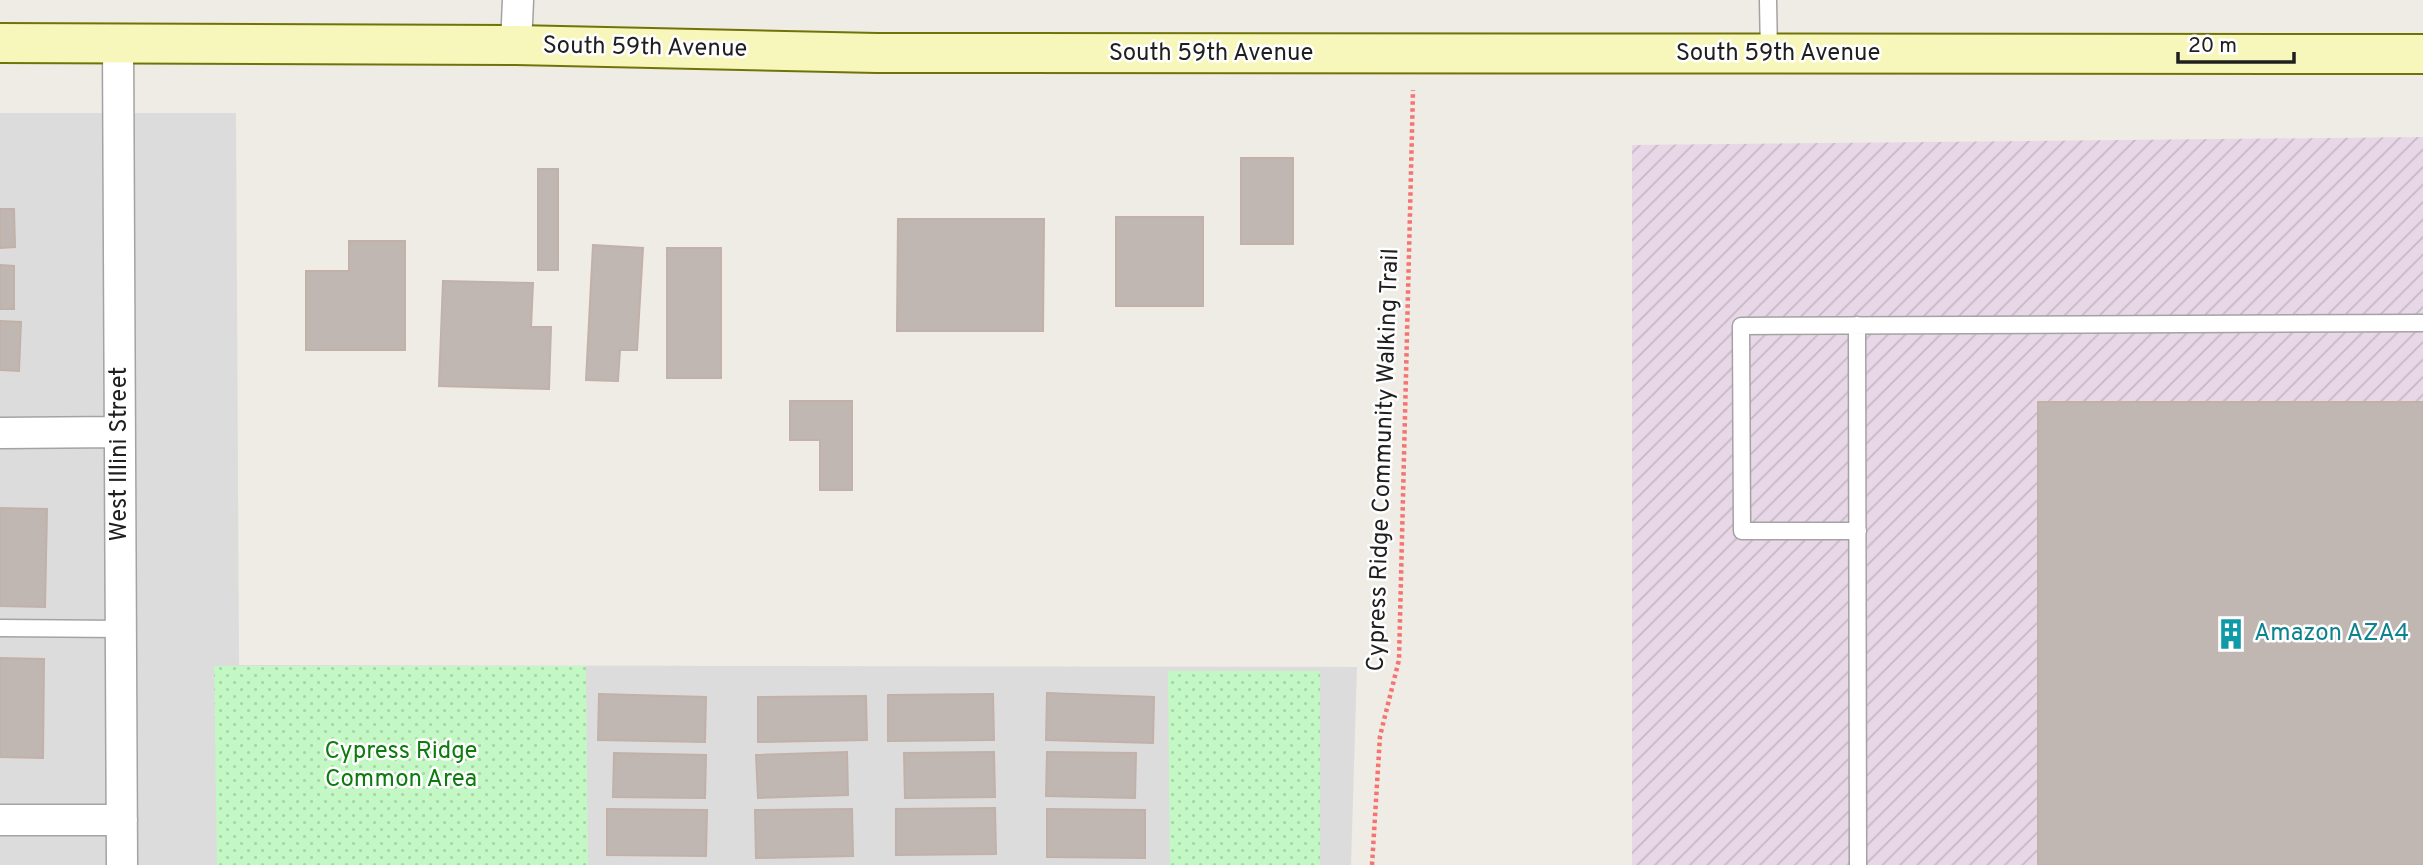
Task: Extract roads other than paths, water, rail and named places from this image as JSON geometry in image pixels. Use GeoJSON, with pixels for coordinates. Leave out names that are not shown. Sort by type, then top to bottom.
{"type":"FeatureCollection","features":[{"type":"Feature","properties":{"kind":"main road","name":"South 59th Avenue"},"geometry":{"type":"LineString","coordinates":[[0,43],[516,45],[877,53],[2423,54]]}},
{"type":"Feature","properties":{"kind":"street"},"geometry":{"type":"LineString","coordinates":[[516,45],[518,0]]}},
{"type":"Feature","properties":{"kind":"street","name":"West Illini Street"},"geometry":{"type":"LineString","coordinates":[[118,44],[122,865]]}},
{"type":"Feature","properties":{"kind":"street"},"geometry":{"type":"LineString","coordinates":[[0,433],[120,432]]}},
{"type":"Feature","properties":{"kind":"street"},"geometry":{"type":"LineString","coordinates":[[0,820],[122,820]]}},
{"type":"Feature","properties":{"kind":"lane"},"geometry":{"type":"LineString","coordinates":[[1768,0],[1769,54]]}},
{"type":"Feature","properties":{"kind":"lane"},"geometry":{"type":"LineString","coordinates":[[1858,531],[1742,531],[1741,326],[2423,323]]}},
{"type":"Feature","properties":{"kind":"lane"},"geometry":{"type":"LineString","coordinates":[[1857,324],[1858,865]]}},
{"type":"Feature","properties":{"kind":"lane"},"geometry":{"type":"LineString","coordinates":[[0,628],[121,629]]}},
{"type":"Feature","properties":{"kind":"place","name":"Amazon AZA4"},"geometry":{"type":"Point","coordinates":[2231,634]}},
{"type":"Feature","properties":{"kind":"park label","name":"Cypress Ridge Common Area"},"geometry":{"type":"Point","coordinates":[401,766]}}]}
